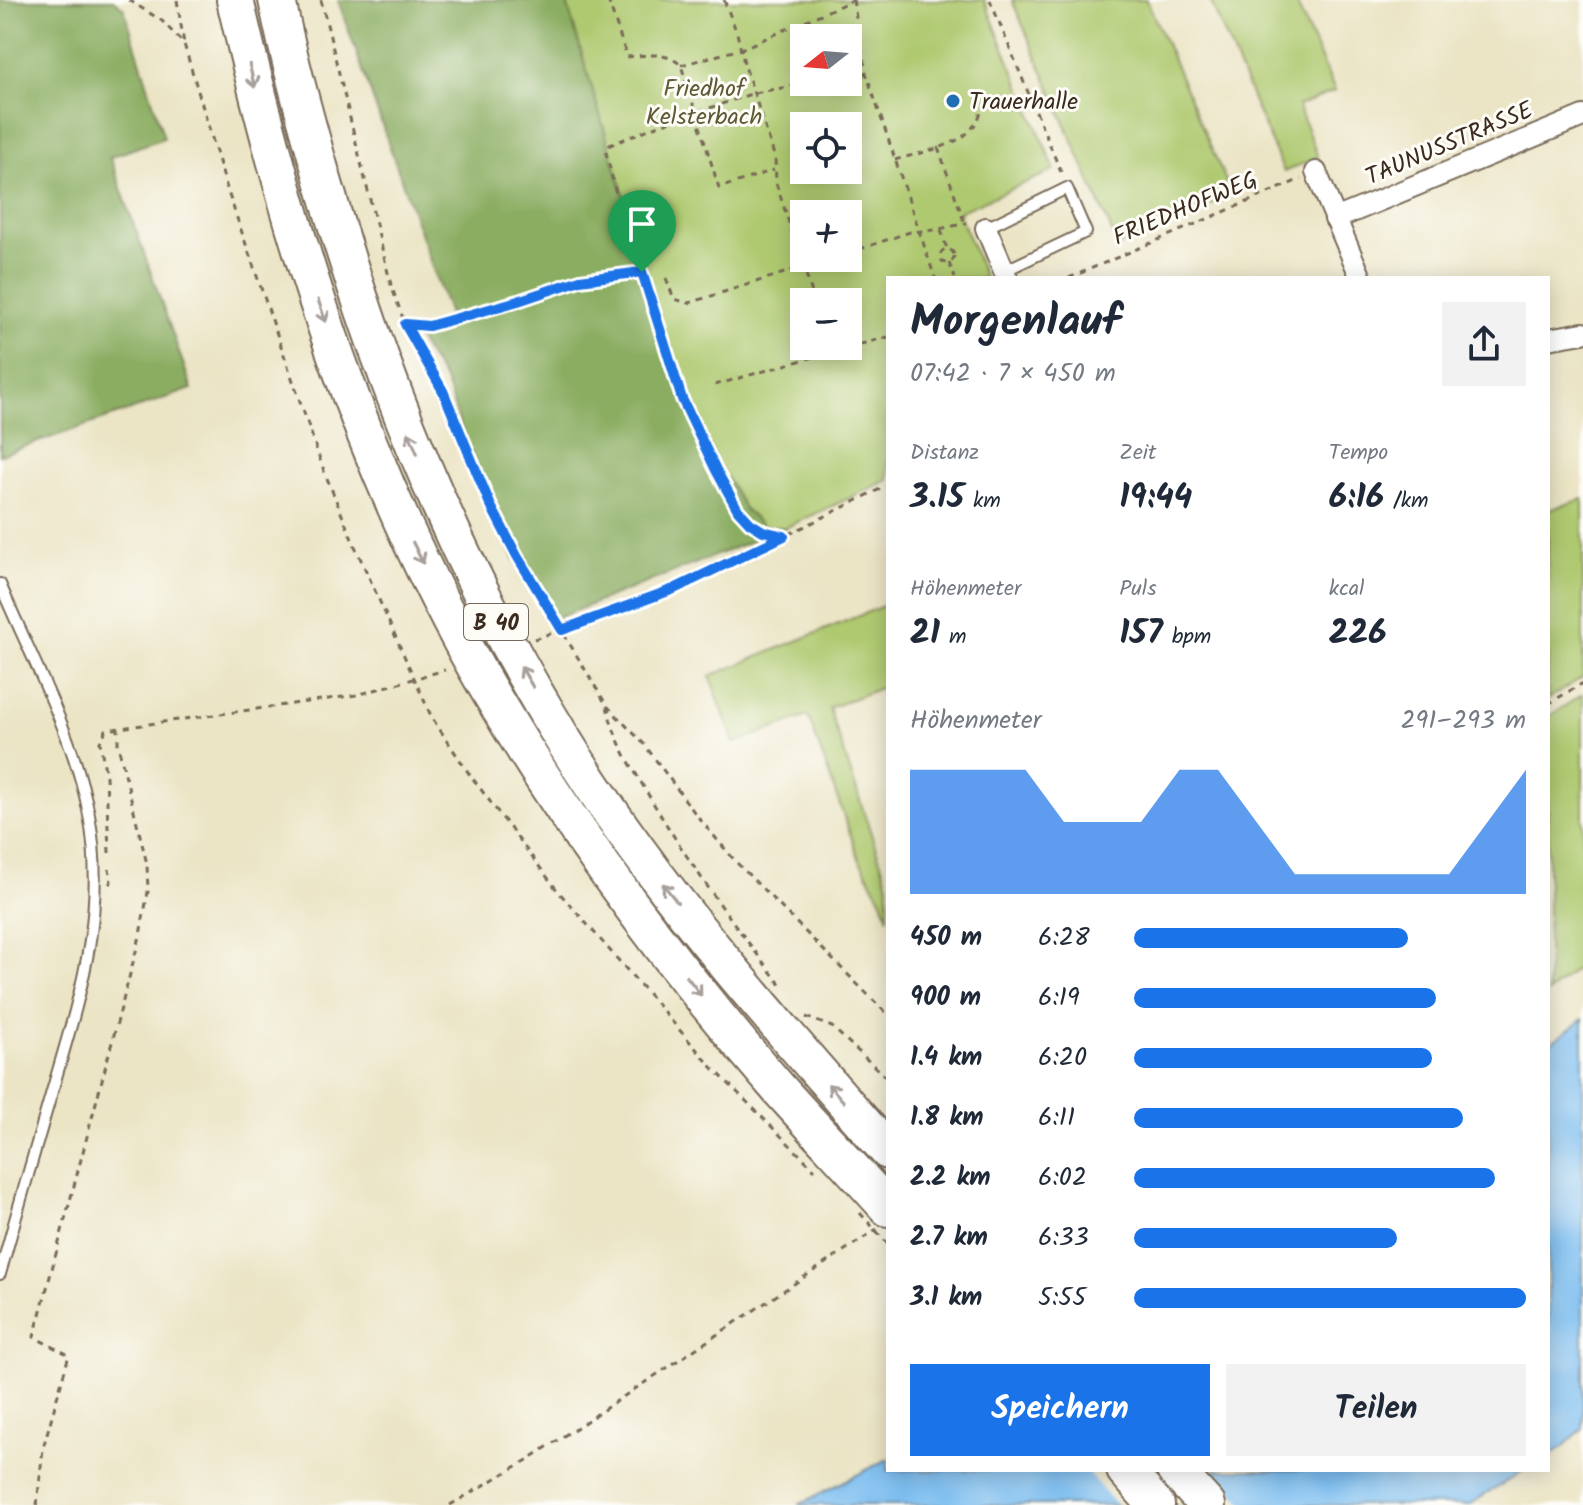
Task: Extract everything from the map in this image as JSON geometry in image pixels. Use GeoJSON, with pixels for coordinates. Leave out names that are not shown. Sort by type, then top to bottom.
{"type":"FeatureCollection","features":[{"type":"Feature","properties":{"kind":"highway","name":"B 40"},"geometry":{"type":"LineString","coordinates":[[235,0],[256,92],[297,237],[344,377],[405,525],[474,663],[518,739],[623,894],[879,1211]]}},
{"type":"Feature","properties":{"kind":"highway","name":"B 40"},"geometry":{"type":"LineString","coordinates":[[277,0],[315,151],[375,345],[434,494],[500,630],[592,785],[655,875],[732,973],[886,1149]]}},
{"type":"Feature","properties":{"kind":"highway"},"geometry":{"type":"LineString","coordinates":[[1127,1472],[1156,1505]]}},
{"type":"Feature","properties":{"kind":"highway"},"geometry":{"type":"LineString","coordinates":[[1177,1472],[1207,1505]]}},
{"type":"Feature","properties":{"kind":"street","name":"TAUNUSSTRASSE"},"geometry":{"type":"LineString","coordinates":[[1335,219],[1583,116]]}},
{"type":"Feature","properties":{"kind":"street"},"geometry":{"type":"LineString","coordinates":[[1316,172],[1360,276]]}},
{"type":"Feature","properties":{"kind":"street"},"geometry":{"type":"LineString","coordinates":[[986,228],[1006,274]]}},
{"type":"Feature","properties":{"kind":"street"},"geometry":{"type":"LineString","coordinates":[[1550,339],[1583,333]]}},
{"type":"Feature","properties":{"kind":"lane"},"geometry":{"type":"LineString","coordinates":[[986,228],[1067,188],[1086,232],[1006,274]]}},
{"type":"Feature","properties":{"kind":"lane"},"geometry":{"type":"LineString","coordinates":[[0,584],[64,732],[82,784],[94,841],[96,894],[84,981],[0,1274]]}},
{"type":"Feature","properties":{"kind":"path"},"geometry":{"type":"LineString","coordinates":[[129,0],[162,21],[184,44]]}},
{"type":"Feature","properties":{"kind":"path"},"geometry":{"type":"LineString","coordinates":[[177,0],[184,44],[228,192],[319,457],[354,544],[432,718],[470,775],[557,890],[712,1067],[815,1170]]}},
{"type":"Feature","properties":{"kind":"path"},"geometry":{"type":"LineString","coordinates":[[321,0],[391,285],[405,324],[443,391],[468,455],[503,530],[607,706],[644,744],[697,816],[737,863],[886,1013]]}},
{"type":"Feature","properties":{"kind":"path"},"geometry":{"type":"LineString","coordinates":[[608,0],[627,57],[657,54],[673,58],[681,65],[719,188],[776,170]]}},
{"type":"Feature","properties":{"kind":"path"},"geometry":{"type":"LineString","coordinates":[[724,0],[775,158],[776,183],[790,226]]}},
{"type":"Feature","properties":{"kind":"path"},"geometry":{"type":"LineString","coordinates":[[681,65],[741,49],[853,0],[866,73],[934,276]]}},
{"type":"Feature","properties":{"kind":"path"},"geometry":{"type":"LineString","coordinates":[[990,0],[1067,188]]}},
{"type":"Feature","properties":{"kind":"path"},"geometry":{"type":"LineString","coordinates":[[862,74],[866,73]]}},
{"type":"Feature","properties":{"kind":"path"},"geometry":{"type":"LineString","coordinates":[[784,536],[763,531],[738,510],[682,399],[620,209],[606,153],[610,145],[654,127],[754,93],[790,87]]}},
{"type":"Feature","properties":{"kind":"path"},"geometry":{"type":"LineString","coordinates":[[895,160],[967,135],[977,125],[982,107]]}},
{"type":"Feature","properties":{"kind":"path"},"geometry":{"type":"LineString","coordinates":[[862,248],[910,232],[941,229],[964,221],[938,147]]}},
{"type":"Feature","properties":{"kind":"path","name":"FRIEDHOFWEG"},"geometry":{"type":"LineString","coordinates":[[1074,276],[1316,172]]}},
{"type":"Feature","properties":{"kind":"path"},"geometry":{"type":"LineString","coordinates":[[941,229],[947,249],[954,255],[949,263]]}},
{"type":"Feature","properties":{"kind":"path"},"geometry":{"type":"LineString","coordinates":[[941,258],[942,252],[947,249]]}},
{"type":"Feature","properties":{"kind":"path"},"geometry":{"type":"LineString","coordinates":[[929,262],[941,258]]}},
{"type":"Feature","properties":{"kind":"path"},"geometry":{"type":"LineString","coordinates":[[941,258],[949,263]]}},
{"type":"Feature","properties":{"kind":"path"},"geometry":{"type":"LineString","coordinates":[[949,263],[954,276]]}},
{"type":"Feature","properties":{"kind":"path"},"geometry":{"type":"LineString","coordinates":[[405,324],[429,326],[580,280],[642,272]]}},
{"type":"Feature","properties":{"kind":"path"},"geometry":{"type":"LineString","coordinates":[[666,278],[674,299],[689,303],[791,272]]}},
{"type":"Feature","properties":{"kind":"path"},"geometry":{"type":"LineString","coordinates":[[862,344],[886,338]]}},
{"type":"Feature","properties":{"kind":"path"},"geometry":{"type":"LineString","coordinates":[[715,385],[803,360]]}},
{"type":"Feature","properties":{"kind":"path"},"geometry":{"type":"LineString","coordinates":[[531,640],[674,589],[886,486]]}},
{"type":"Feature","properties":{"kind":"path"},"geometry":{"type":"LineString","coordinates":[[109,854],[106,776],[100,742],[106,730],[357,695],[445,670]]}},
{"type":"Feature","properties":{"kind":"path"},"geometry":{"type":"LineString","coordinates":[[1550,703],[1583,683]]}},
{"type":"Feature","properties":{"kind":"path"},"geometry":{"type":"LineString","coordinates":[[607,706],[612,731],[664,822],[697,873],[787,994]]}},
{"type":"Feature","properties":{"kind":"path"},"geometry":{"type":"LineString","coordinates":[[37,1505],[43,1448],[69,1355],[34,1337],[139,940],[148,892],[147,864],[118,745],[118,728]]}},
{"type":"Feature","properties":{"kind":"path"},"geometry":{"type":"LineString","coordinates":[[96,894],[111,882],[109,867]]}},
{"type":"Feature","properties":{"kind":"path"},"geometry":{"type":"LineString","coordinates":[[816,1030],[806,1017],[832,1027],[886,1077]]}},
{"type":"Feature","properties":{"kind":"path"},"geometry":{"type":"LineString","coordinates":[[450,1505],[529,1459],[879,1211],[886,1237]]}},
{"type":"Feature","properties":{"kind":"green space"},"geometry":{"type":"Polygon","coordinates":[[[0,0],[113,0],[124,8],[164,138],[110,157],[192,389],[0,455],[0,0]]]}},
{"type":"Feature","properties":{"kind":"green space"},"geometry":{"type":"Polygon","coordinates":[[[338,0],[566,0],[676,373],[716,460],[745,510],[763,526],[785,528],[552,620],[514,558],[494,502],[465,439],[446,383],[414,333],[452,323],[338,0]]]}},
{"type":"Feature","properties":{"kind":"green space","name":"Friedhof Kelsterbach"},"geometry":{"type":"Polygon","coordinates":[[[566,0],[984,0],[1055,170],[958,212],[984,276],[886,276],[886,481],[785,528],[763,526],[745,510],[716,460],[676,373],[566,0]]]}},
{"type":"Feature","properties":{"kind":"green space"},"geometry":{"type":"Polygon","coordinates":[[[1012,0],[1147,0],[1232,195],[1118,246],[1012,0]]]}},
{"type":"Feature","properties":{"kind":"green space"},"geometry":{"type":"Polygon","coordinates":[[[1210,0],[1295,0],[1335,91],[1298,106],[1318,157],[1284,172],[1210,0]]]}},
{"type":"Feature","properties":{"kind":"green space"},"geometry":{"type":"Polygon","coordinates":[[[1583,499],[1583,677],[1550,698],[1550,509],[1583,499]]]}},
{"type":"Feature","properties":{"kind":"green space"},"geometry":{"type":"Polygon","coordinates":[[[886,605],[886,686],[829,708],[886,878],[886,912],[860,861],[808,716],[734,743],[710,676],[886,605]]]}},
{"type":"Feature","properties":{"kind":"green space"},"geometry":{"type":"Polygon","coordinates":[[[1583,694],[1583,963],[1550,991],[1550,716],[1583,694]]]}},
{"type":"Feature","properties":{"kind":"water"},"geometry":{"type":"Polygon","coordinates":[[[1583,1019],[1583,1428],[1550,1455],[1550,1044],[1583,1019]]]}},
{"type":"Feature","properties":{"kind":"water"},"geometry":{"type":"Polygon","coordinates":[[[886,1460],[886,1472],[1521,1472],[1469,1505],[798,1505],[886,1460]]]}},
{"type":"Feature","properties":{"kind":"pier"},"geometry":{"type":"Polygon","coordinates":[[[1087,1472],[1215,1472],[1245,1505],[1117,1505],[1087,1472]]]}},
{"type":"Feature","properties":{"kind":"place","name":"Trauerhalle"},"geometry":{"type":"Point","coordinates":[953,101]}},
{"type":"Feature","properties":{"kind":"route"},"geometry":{"type":"LineString","coordinates":[[642,272],[682,399],[716,470],[738,510],[750,523],[763,531],[784,536],[674,589],[562,630],[490,504],[443,391],[405,324],[429,326],[580,280],[642,272]]}}]}
